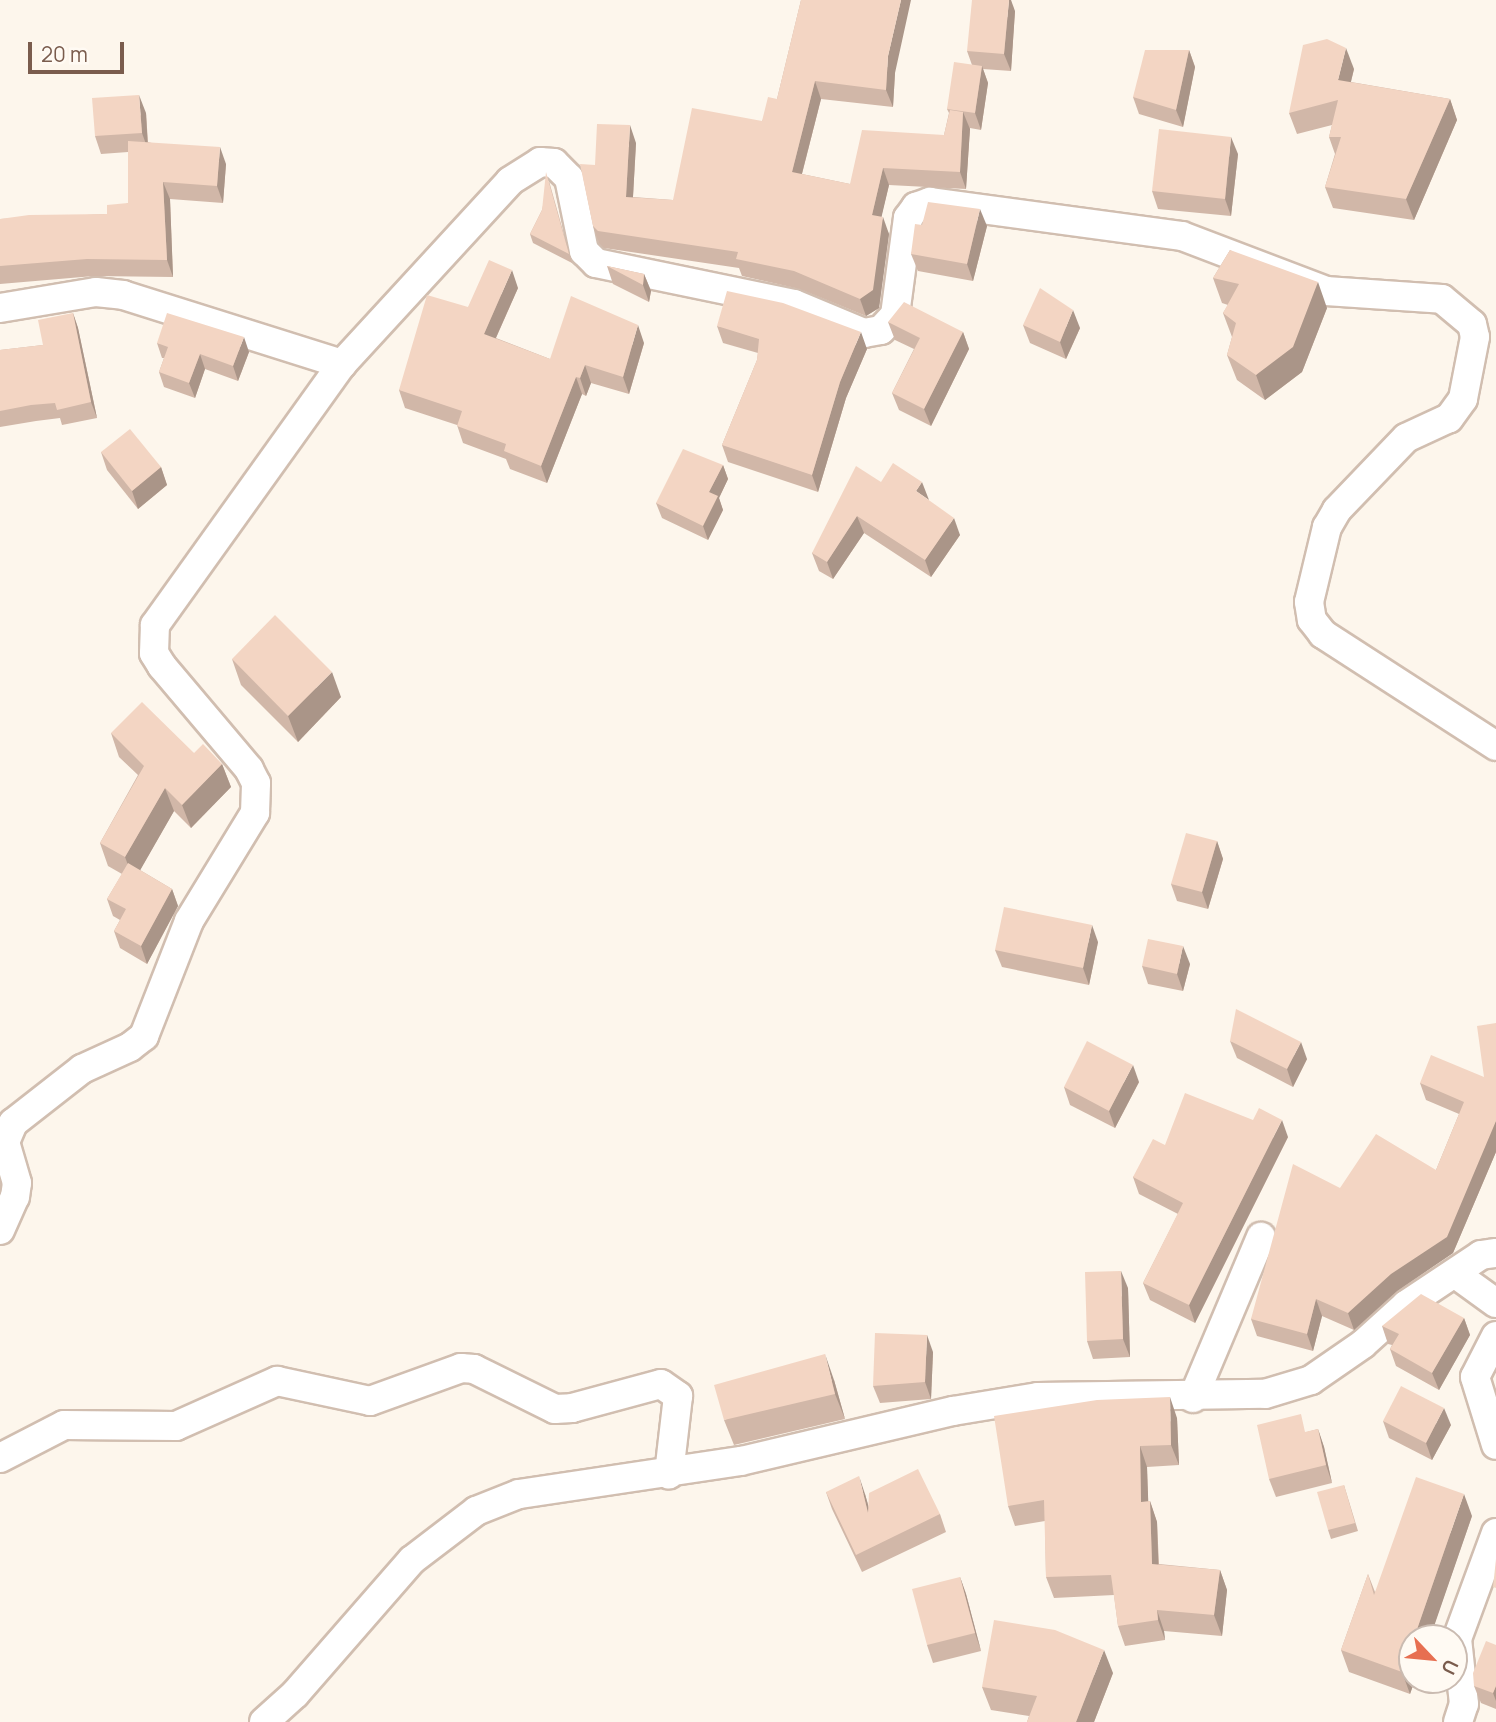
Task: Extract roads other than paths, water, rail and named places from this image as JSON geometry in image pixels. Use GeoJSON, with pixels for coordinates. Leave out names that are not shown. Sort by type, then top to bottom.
{"type":"FeatureCollection","features":[{"type":"Feature","properties":{"kind":"street"},"geometry":{"type":"LineString","coordinates":[[0,1230],[16,1183],[4,1136],[13,1123],[82,1069],[130,1047],[144,1036],[189,922],[249,829],[257,797],[249,769],[162,666],[152,636],[163,610],[342,364],[510,181],[540,162],[554,163],[569,178],[584,251],[596,263],[794,304],[864,333],[876,333],[895,315],[908,218],[916,207],[930,202],[1182,236],[1325,291],[1442,299],[1472,324],[1475,337],[1458,411],[1406,439],[1337,510],[1327,527],[1309,603],[1312,620],[1323,634],[1496,746]]}},
{"type":"Feature","properties":{"kind":"street"},"geometry":{"type":"LineString","coordinates":[[0,308],[96,292],[123,295],[342,364]]}},
{"type":"Feature","properties":{"kind":"street"},"geometry":{"type":"LineString","coordinates":[[1193,1398],[1261,1237]]}},
{"type":"Feature","properties":{"kind":"street"},"geometry":{"type":"LineString","coordinates":[[264,1722],[295,1694],[412,1560],[476,1511],[519,1494],[669,1474],[805,1448],[953,1411],[1038,1397],[1193,1398],[1265,1394],[1311,1380],[1363,1344],[1406,1306],[1457,1275],[1481,1255],[1496,1253]]}},
{"type":"Feature","properties":{"kind":"street"},"geometry":{"type":"LineString","coordinates":[[1457,1275],[1496,1303]]}},
{"type":"Feature","properties":{"kind":"street"},"geometry":{"type":"LineString","coordinates":[[1496,1336],[1475,1377],[1496,1445]]}},
{"type":"Feature","properties":{"kind":"street"},"geometry":{"type":"LineString","coordinates":[[0,1458],[64,1425],[176,1426],[277,1381],[370,1401],[461,1368],[474,1369],[555,1409],[660,1384],[678,1396],[669,1474]]}},
{"type":"Feature","properties":{"kind":"street"},"geometry":{"type":"LineString","coordinates":[[1458,1722],[1464,1704],[1457,1639],[1496,1533]]}}]}
